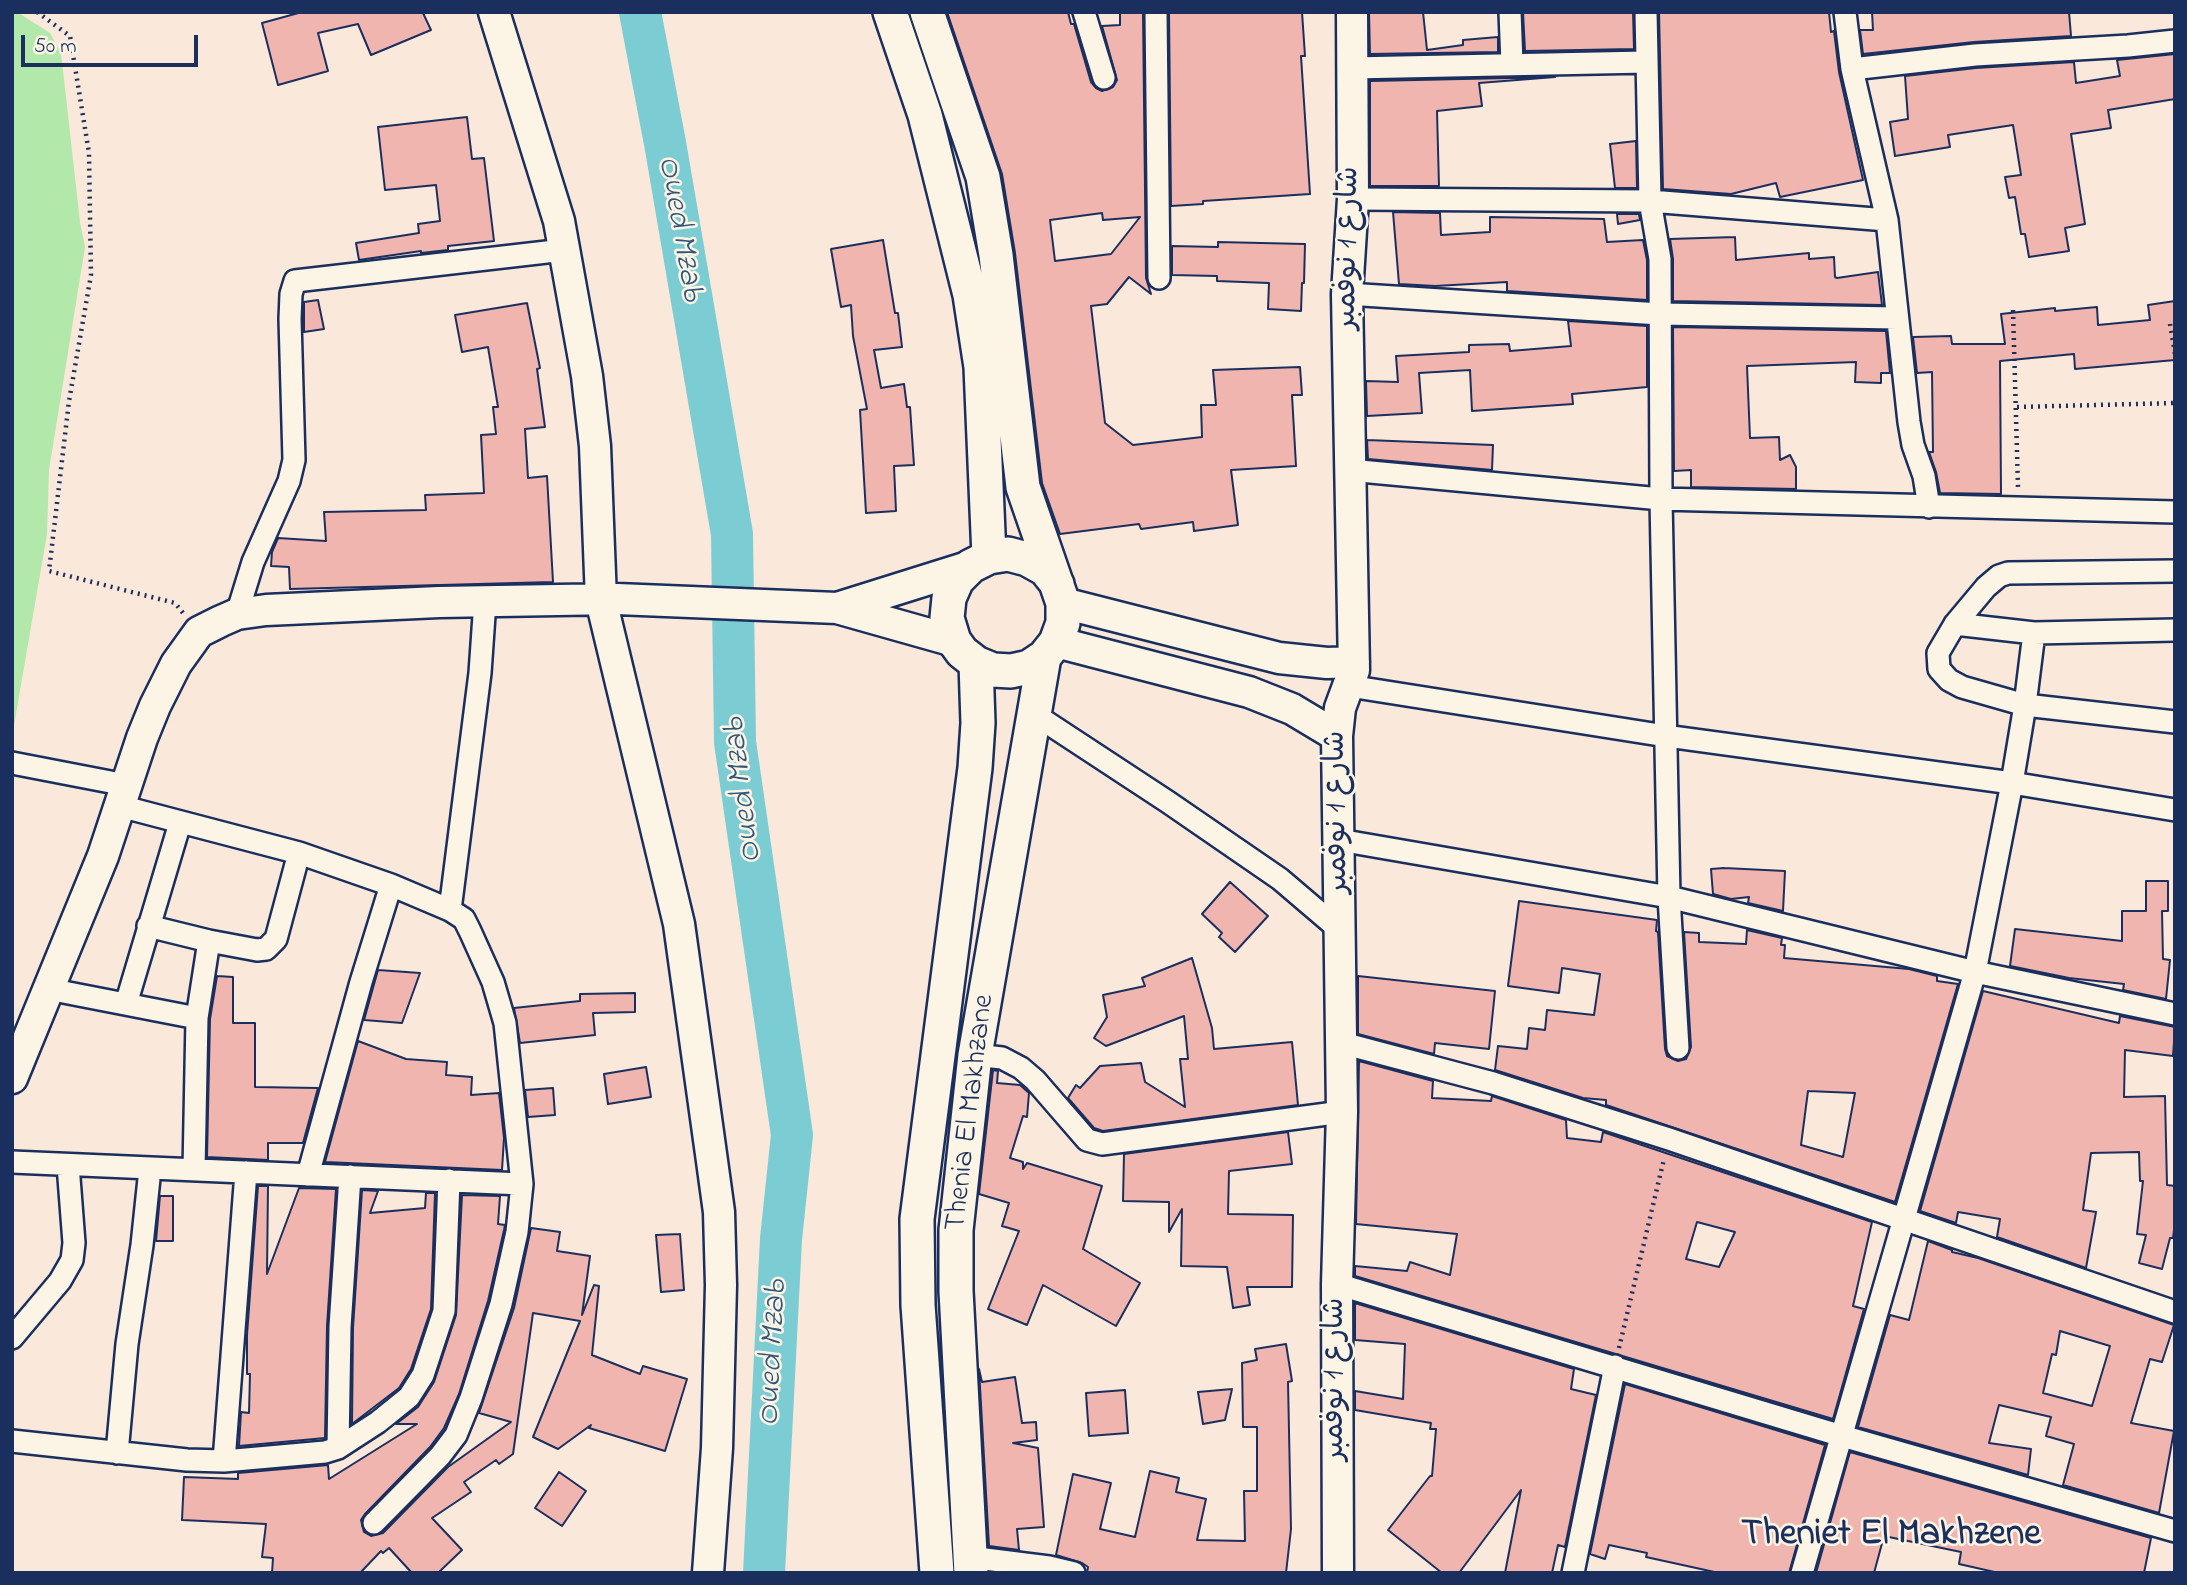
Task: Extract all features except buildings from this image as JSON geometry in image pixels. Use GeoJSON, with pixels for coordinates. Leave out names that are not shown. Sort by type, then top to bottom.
{"type":"FeatureCollection","features":[{"type":"Feature","properties":{"kind":"main road"},"geometry":{"type":"LineString","coordinates":[[494,12],[559,220],[587,376],[609,600],[679,924],[719,1212],[721,1285],[717,1448],[708,1573]]}},
{"type":"Feature","properties":{"kind":"main road"},"geometry":{"type":"LineString","coordinates":[[890,12],[925,115],[970,295],[981,367],[980,561]]}},
{"type":"Feature","properties":{"kind":"main road"},"geometry":{"type":"LineString","coordinates":[[12,1078],[155,706],[176,664],[199,632],[237,614],[304,608],[485,601],[609,600],[828,607],[965,652],[993,670],[1011,671],[1028,667],[1050,650],[1063,623],[1060,594],[1023,487],[996,255],[983,177],[927,12]]}},
{"type":"Feature","properties":{"kind":"main road","name":"شارع 1 نوفمبر"},"geometry":{"type":"LineString","coordinates":[[1338,1573],[1337,1284],[1342,1043],[1337,736],[1340,708],[1352,674],[1347,293],[1353,199],[1352,12]]}},
{"type":"Feature","properties":{"kind":"main road"},"geometry":{"type":"LineString","coordinates":[[828,607],[1008,554],[1027,559],[1045,569],[1060,594],[1255,653],[1303,661],[1352,674]]}},
{"type":"Feature","properties":{"kind":"main road"},"geometry":{"type":"LineString","coordinates":[[937,1573],[918,1305],[917,1219],[975,768],[978,723],[965,652],[947,618],[949,598],[957,580],[980,561]]}},
{"type":"Feature","properties":{"kind":"main road"},"geometry":{"type":"LineString","coordinates":[[1050,650],[1249,692],[1292,709],[1337,736]]}},
{"type":"Feature","properties":{"kind":"main road","name":"Thenia El Makhzane"},"geometry":{"type":"LineString","coordinates":[[970,1565],[956,1230],[975,1055],[1034,715],[1050,650]]}},
{"type":"Feature","properties":{"kind":"main road"},"geometry":{"type":"LineString","coordinates":[[1292,709],[1303,661]]}},
{"type":"Feature","properties":{"kind":"street"},"geometry":{"type":"LineString","coordinates":[[1084,12],[1104,78]]}},
{"type":"Feature","properties":{"kind":"street"},"geometry":{"type":"LineString","coordinates":[[1156,12],[1159,278]]}},
{"type":"Feature","properties":{"kind":"street"},"geometry":{"type":"LineString","coordinates":[[1510,12],[1512,64]]}},
{"type":"Feature","properties":{"kind":"street"},"geometry":{"type":"LineString","coordinates":[[1646,12],[1650,201],[1660,259],[1668,897],[1675,968],[1678,1048]]}},
{"type":"Feature","properties":{"kind":"street"},"geometry":{"type":"LineString","coordinates":[[1845,12],[1852,69],[1887,220],[1910,433],[1921,463],[1929,507]]}},
{"type":"Feature","properties":{"kind":"street"},"geometry":{"type":"LineString","coordinates":[[1852,69],[1975,55],[2175,41]]}},
{"type":"Feature","properties":{"kind":"street"},"geometry":{"type":"LineString","coordinates":[[1351,68],[1647,62]]}},
{"type":"Feature","properties":{"kind":"street"},"geometry":{"type":"LineString","coordinates":[[1353,199],[1650,201],[1887,220]]}},
{"type":"Feature","properties":{"kind":"street"},"geometry":{"type":"LineString","coordinates":[[237,614],[253,562],[289,481],[294,460],[290,319],[291,294],[295,281],[564,250]]}},
{"type":"Feature","properties":{"kind":"street"},"geometry":{"type":"LineString","coordinates":[[1347,293],[1660,314],[1897,317]]}},
{"type":"Feature","properties":{"kind":"street"},"geometry":{"type":"LineString","coordinates":[[1349,470],[1661,499],[2175,512]]}},
{"type":"Feature","properties":{"kind":"street"},"geometry":{"type":"LineString","coordinates":[[2175,571],[2008,573],[1999,576],[1986,587],[1955,624],[1938,653],[1939,669],[1949,680],[1962,687],[2025,705],[2175,722]]}},
{"type":"Feature","properties":{"kind":"street"},"geometry":{"type":"LineString","coordinates":[[450,909],[480,673],[485,601]]}},
{"type":"Feature","properties":{"kind":"street"},"geometry":{"type":"LineString","coordinates":[[1955,624],[2034,633],[2175,630]]}},
{"type":"Feature","properties":{"kind":"street"},"geometry":{"type":"LineString","coordinates":[[1802,1573],[1975,972],[2012,783],[2034,633]]}},
{"type":"Feature","properties":{"kind":"street"},"geometry":{"type":"LineString","coordinates":[[1352,674],[1666,736],[2012,783],[2175,810]]}},
{"type":"Feature","properties":{"kind":"street"},"geometry":{"type":"LineString","coordinates":[[1034,715],[1158,795],[1280,879],[1341,931]]}},
{"type":"Feature","properties":{"kind":"street"},"geometry":{"type":"LineString","coordinates":[[12,763],[123,795],[180,823],[299,853],[391,885],[450,909],[464,919],[501,1006],[523,1184],[517,1233],[501,1304],[471,1398],[456,1435],[440,1456],[374,1522]]}},
{"type":"Feature","properties":{"kind":"street"},"geometry":{"type":"LineString","coordinates":[[126,1004],[180,823]]}},
{"type":"Feature","properties":{"kind":"street"},"geometry":{"type":"LineString","coordinates":[[1339,841],[1668,897],[1975,972],[2175,1014]]}},
{"type":"Feature","properties":{"kind":"street"},"geometry":{"type":"LineString","coordinates":[[148,926],[209,942],[266,949],[276,939],[299,853]]}},
{"type":"Feature","properties":{"kind":"street"},"geometry":{"type":"LineString","coordinates":[[308,1175],[354,1006],[391,885]]}},
{"type":"Feature","properties":{"kind":"street"},"geometry":{"type":"LineString","coordinates":[[194,1170],[197,1018],[209,942]]}},
{"type":"Feature","properties":{"kind":"street"},"geometry":{"type":"LineString","coordinates":[[48,989],[197,1018]]}},
{"type":"Feature","properties":{"kind":"street"},"geometry":{"type":"LineString","coordinates":[[1342,1043],[1493,1083],[1669,1139],[2175,1312]]}},
{"type":"Feature","properties":{"kind":"street"},"geometry":{"type":"LineString","coordinates":[[975,1055],[1002,1058],[1021,1068],[1035,1080],[1087,1140],[1102,1144],[1342,1112]]}},
{"type":"Feature","properties":{"kind":"street"},"geometry":{"type":"LineString","coordinates":[[12,1162],[523,1184]]}},
{"type":"Feature","properties":{"kind":"street"},"geometry":{"type":"LineString","coordinates":[[12,1338],[60,1281],[72,1260],[74,1243],[68,1165]]}},
{"type":"Feature","properties":{"kind":"street"},"geometry":{"type":"LineString","coordinates":[[117,1453],[127,1344],[150,1169]]}},
{"type":"Feature","properties":{"kind":"street"},"geometry":{"type":"LineString","coordinates":[[224,1461],[246,1172]]}},
{"type":"Feature","properties":{"kind":"street"},"geometry":{"type":"LineString","coordinates":[[338,1448],[340,1327],[350,1177]]}},
{"type":"Feature","properties":{"kind":"street"},"geometry":{"type":"LineString","coordinates":[[12,1441],[224,1461],[325,1452],[338,1448],[378,1422],[409,1397],[423,1375],[444,1311],[449,1180]]}},
{"type":"Feature","properties":{"kind":"street"},"geometry":{"type":"LineString","coordinates":[[1337,1284],[1842,1436],[2175,1531]]}},
{"type":"Feature","properties":{"kind":"street"},"geometry":{"type":"LineString","coordinates":[[1573,1573],[1615,1366]]}},
{"type":"Feature","properties":{"kind":"street"},"geometry":{"type":"LineString","coordinates":[[970,1565],[1049,1567],[1074,1573]]}},
{"type":"Feature","properties":{"kind":"path"},"geometry":{"type":"LineString","coordinates":[[37,12],[70,36],[89,153],[91,275],[69,401],[49,570],[175,603],[199,632]]}},
{"type":"Feature","properties":{"kind":"path"},"geometry":{"type":"LineString","coordinates":[[2013,310],[2018,509]]}},
{"type":"Feature","properties":{"kind":"path"},"geometry":{"type":"LineString","coordinates":[[2170,324],[2175,354]]}},
{"type":"Feature","properties":{"kind":"path"},"geometry":{"type":"LineString","coordinates":[[2017,407],[2175,403]]}},
{"type":"Feature","properties":{"kind":"path"},"geometry":{"type":"LineString","coordinates":[[1615,1366],[1669,1139]]}},
{"type":"Feature","properties":{"kind":"green space"},"geometry":{"type":"Polygon","coordinates":[[[12,12],[17,12],[50,33],[61,53],[85,247],[49,470],[47,534],[12,737],[12,12]]]}},
{"type":"Feature","properties":{"kind":"waterway","name":"Oued Mzab"},"geometry":{"type":"LineString","coordinates":[[640,12],[732,534],[735,742],[792,1135],[781,1239],[764,1573]]}},
{"type":"Feature","properties":{"kind":"district","name":"Theniet El Makhzene"},"geometry":{"type":"Point","coordinates":[1891,1537]}}]}
